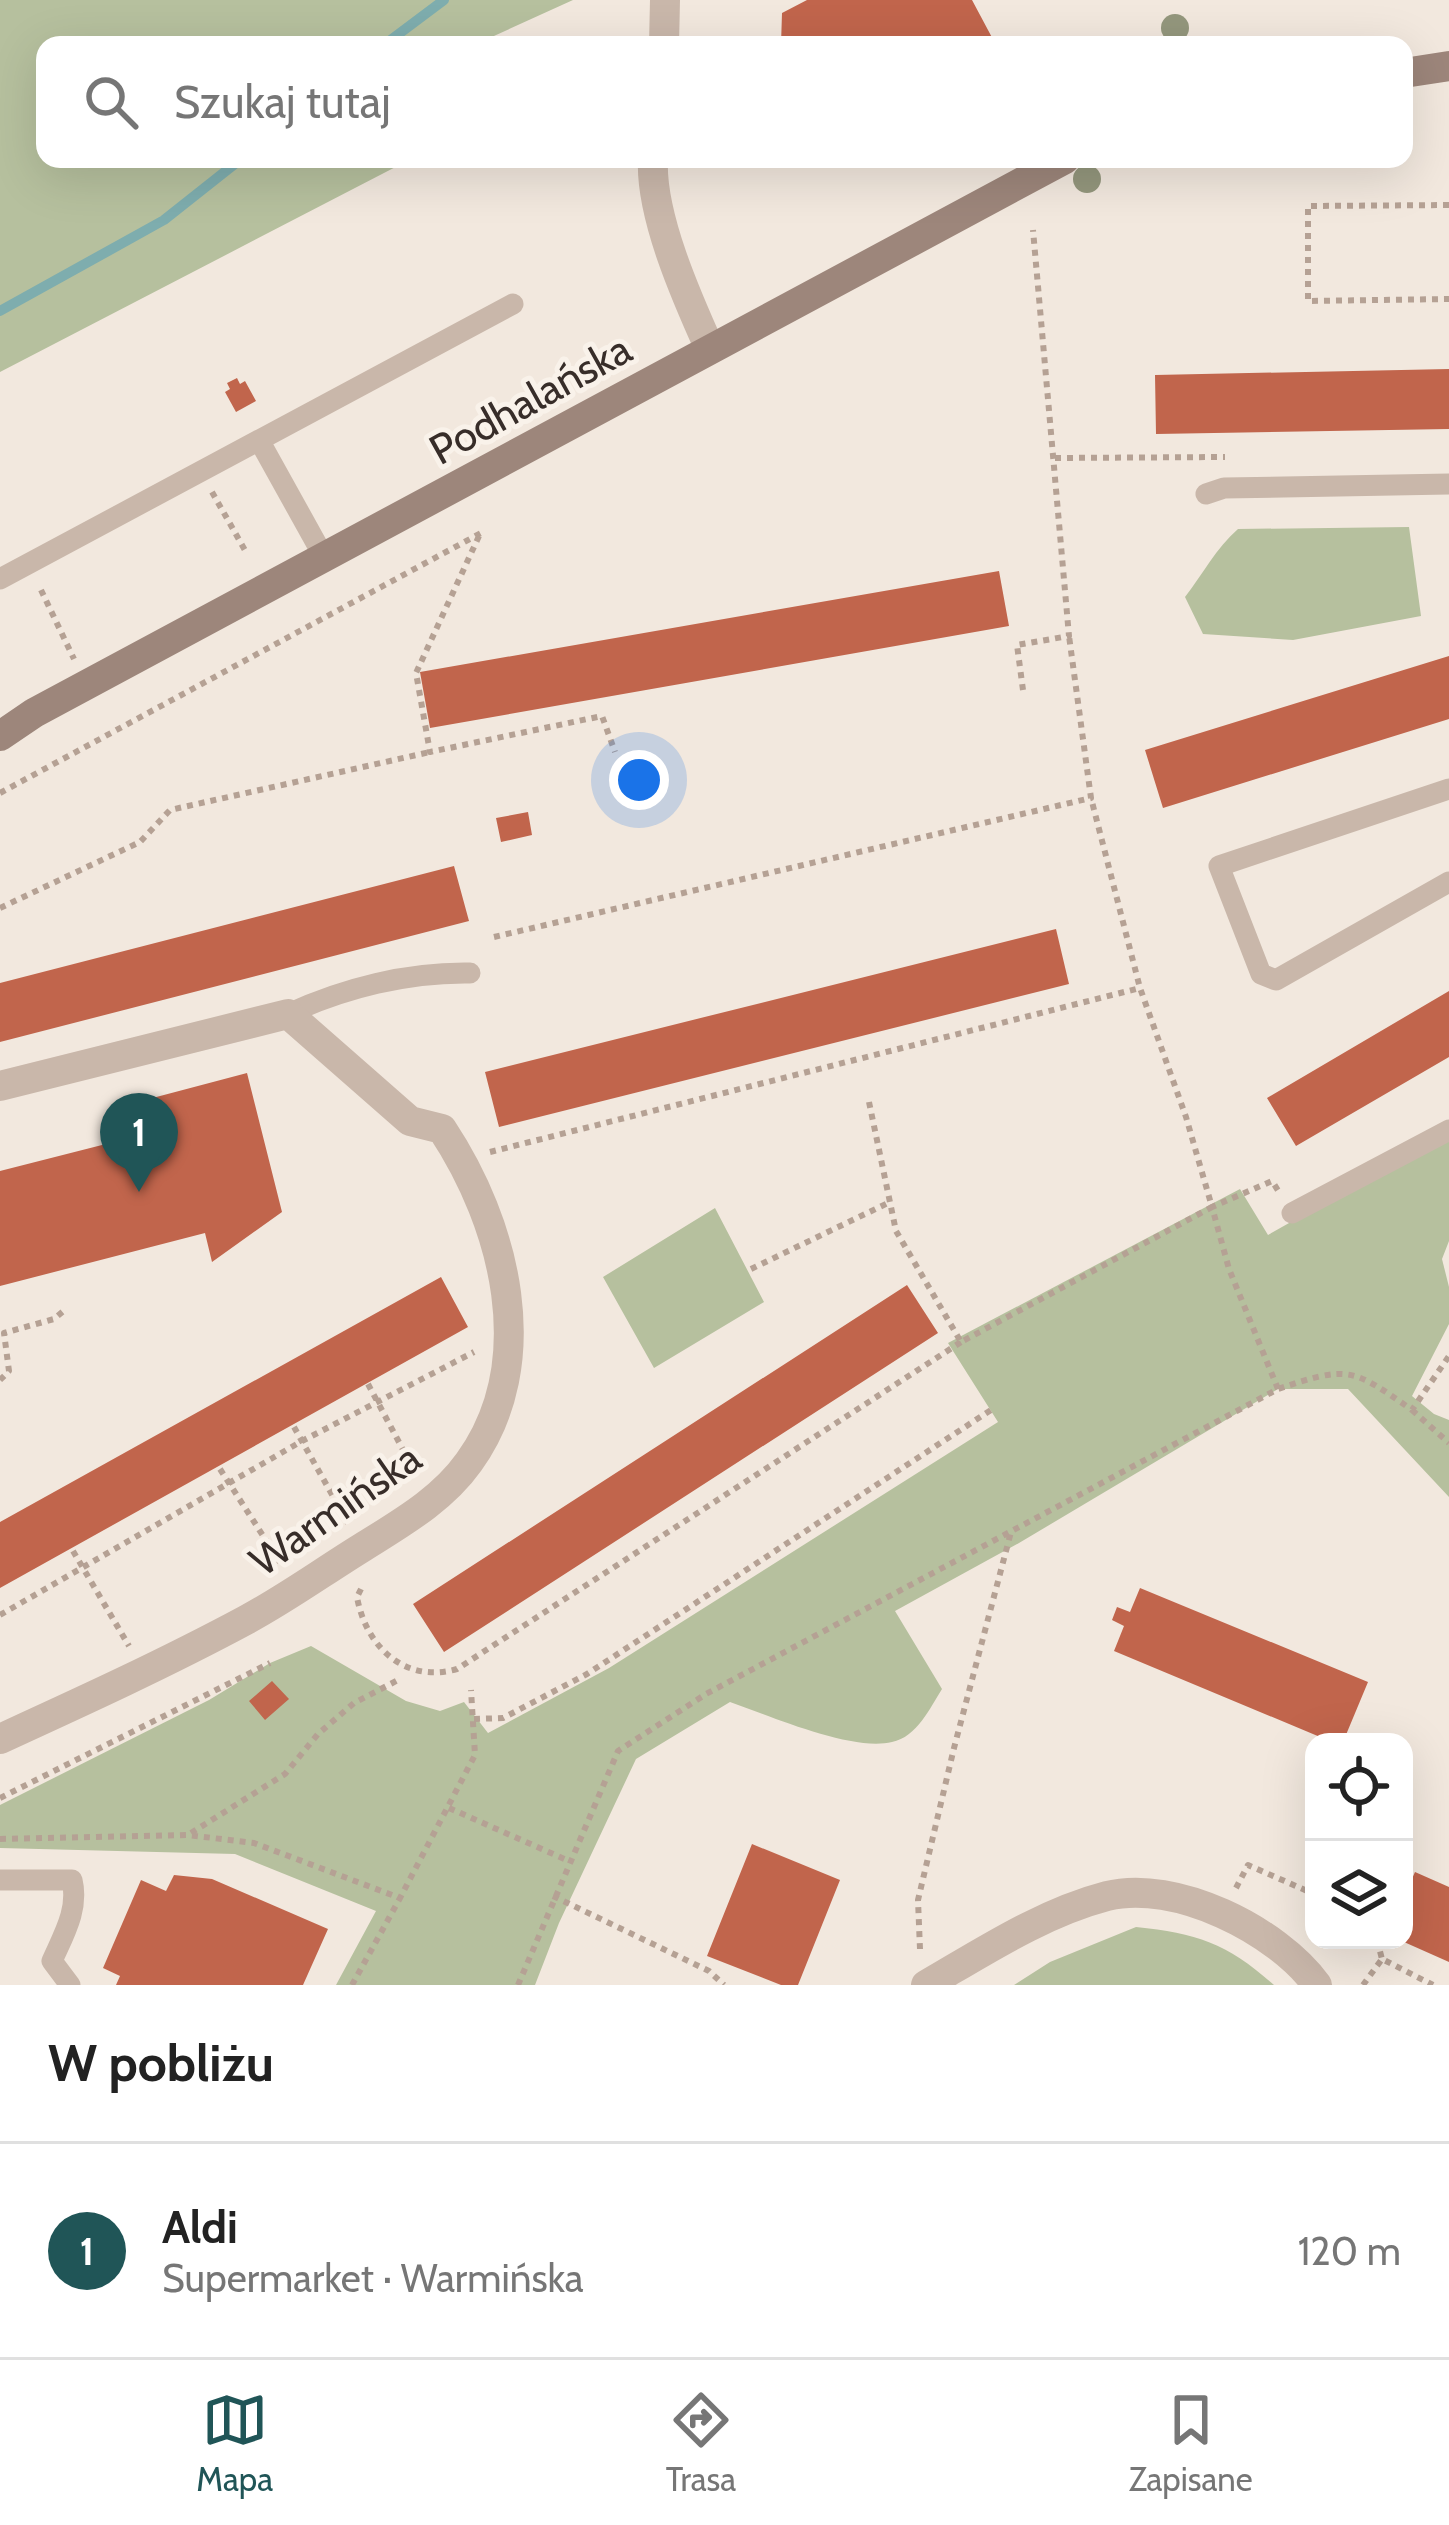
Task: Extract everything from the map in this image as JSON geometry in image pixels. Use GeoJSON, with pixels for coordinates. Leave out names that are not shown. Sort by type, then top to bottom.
{"type":"FeatureCollection","features":[{"type":"Feature","properties":{"kind":"street"},"geometry":{"type":"LineString","coordinates":[[664,0],[664,36]]}},
{"type":"Feature","properties":{"kind":"street"},"geometry":{"type":"LineString","coordinates":[[1413,72],[1449,66]]}},
{"type":"Feature","properties":{"kind":"street"},"geometry":{"type":"LineString","coordinates":[[654,168],[679,279],[710,349]]}},
{"type":"Feature","properties":{"kind":"street","name":"Podhalańska"},"geometry":{"type":"LineString","coordinates":[[0,736],[34,712],[1048,168]]}},
{"type":"Feature","properties":{"kind":"street","name":"Podhalańska"},"geometry":{"type":"LineString","coordinates":[[0,719],[34,712]]}},
{"type":"Feature","properties":{"kind":"street"},"geometry":{"type":"LineString","coordinates":[[0,1086],[288,1014]]}},
{"type":"Feature","properties":{"kind":"street","name":"Warmińska"},"geometry":{"type":"LineString","coordinates":[[0,1739],[248,1619],[400,1526],[467,1466],[496,1413],[510,1334],[508,1294],[493,1233],[463,1159],[442,1129],[410,1121],[288,1014]]}},
{"type":"Feature","properties":{"kind":"street"},"geometry":{"type":"LineString","coordinates":[[923,1974],[1110,1895],[1166,1896],[1224,1911],[1260,1934],[1317,1985]]}},
{"type":"Feature","properties":{"kind":"lane"},"geometry":{"type":"LineString","coordinates":[[0,579],[513,304]]}},
{"type":"Feature","properties":{"kind":"lane"},"geometry":{"type":"LineString","coordinates":[[260,440],[325,559]]}},
{"type":"Feature","properties":{"kind":"lane"},"geometry":{"type":"LineString","coordinates":[[1215,491],[1449,484]]}},
{"type":"Feature","properties":{"kind":"lane"},"geometry":{"type":"LineString","coordinates":[[1449,789],[1219,866],[1262,974],[1276,980],[1449,882]]}},
{"type":"Feature","properties":{"kind":"lane"},"geometry":{"type":"LineString","coordinates":[[288,1014],[319,1000],[425,972],[470,973]]}},
{"type":"Feature","properties":{"kind":"lane"},"geometry":{"type":"LineString","coordinates":[[1292,1213],[1449,1130]]}},
{"type":"Feature","properties":{"kind":"lane"},"geometry":{"type":"LineString","coordinates":[[0,1880],[72,1880],[73,1910],[52,1960],[70,1985]]}},
{"type":"Feature","properties":{"kind":"path"},"geometry":{"type":"LineString","coordinates":[[1449,205],[1308,206],[1308,301],[1449,299]]}},
{"type":"Feature","properties":{"kind":"path"},"geometry":{"type":"LineString","coordinates":[[1034,230],[1069,637],[1091,798],[1141,988],[1186,1117],[1229,1269],[1278,1388]]}},
{"type":"Feature","properties":{"kind":"path"},"geometry":{"type":"LineString","coordinates":[[1055,458],[1225,457],[1215,491]]}},
{"type":"Feature","properties":{"kind":"path"},"geometry":{"type":"LineString","coordinates":[[201,471],[246,551]]}},
{"type":"Feature","properties":{"kind":"path"},"geometry":{"type":"LineString","coordinates":[[0,793],[481,533],[416,673],[430,752]]}},
{"type":"Feature","properties":{"kind":"path"},"geometry":{"type":"LineString","coordinates":[[29,563],[76,662]]}},
{"type":"Feature","properties":{"kind":"path"},"geometry":{"type":"LineString","coordinates":[[1022,690],[1017,645],[1069,637]]}},
{"type":"Feature","properties":{"kind":"path"},"geometry":{"type":"LineString","coordinates":[[0,908],[140,842],[170,810],[602,716],[615,752]]}},
{"type":"Feature","properties":{"kind":"path"},"geometry":{"type":"LineString","coordinates":[[494,937],[1091,798]]}},
{"type":"Feature","properties":{"kind":"path"},"geometry":{"type":"LineString","coordinates":[[463,1159],[1141,988]]}},
{"type":"Feature","properties":{"kind":"path"},"geometry":{"type":"LineString","coordinates":[[869,1102],[896,1231],[961,1342]]}},
{"type":"Feature","properties":{"kind":"path"},"geometry":{"type":"LineString","coordinates":[[363,1585],[357,1597],[370,1634],[396,1661],[413,1672],[431,1675],[458,1669],[961,1342],[1212,1207],[1272,1181],[1292,1213]]}},
{"type":"Feature","properties":{"kind":"path"},"geometry":{"type":"LineString","coordinates":[[751,1269],[890,1202]]}},
{"type":"Feature","properties":{"kind":"path"},"geometry":{"type":"LineString","coordinates":[[0,1381],[9,1371],[4,1333],[54,1319],[67,1308]]}},
{"type":"Feature","properties":{"kind":"path"},"geometry":{"type":"LineString","coordinates":[[0,1615],[302,1441],[492,1343]]}},
{"type":"Feature","properties":{"kind":"path"},"geometry":{"type":"LineString","coordinates":[[1412,1411],[1449,1356]]}},
{"type":"Feature","properties":{"kind":"path"},"geometry":{"type":"LineString","coordinates":[[518,1985],[618,1751],[706,1694],[1278,1388],[1326,1373],[1364,1376],[1449,1443]]}},
{"type":"Feature","properties":{"kind":"path"},"geometry":{"type":"LineString","coordinates":[[368,1384],[375,1405],[422,1485]]}},
{"type":"Feature","properties":{"kind":"path"},"geometry":{"type":"LineString","coordinates":[[474,1720],[503,1718],[587,1674],[991,1410]]}},
{"type":"Feature","properties":{"kind":"path"},"geometry":{"type":"LineString","coordinates":[[294,1427],[353,1531]]}},
{"type":"Feature","properties":{"kind":"path"},"geometry":{"type":"LineString","coordinates":[[220,1469],[286,1571]]}},
{"type":"Feature","properties":{"kind":"path"},"geometry":{"type":"LineString","coordinates":[[923,1974],[919,1900],[1011,1532]]}},
{"type":"Feature","properties":{"kind":"path"},"geometry":{"type":"LineString","coordinates":[[73,1551],[132,1652]]}},
{"type":"Feature","properties":{"kind":"path"},"geometry":{"type":"LineString","coordinates":[[0,1798],[270,1663]]}},
{"type":"Feature","properties":{"kind":"path"},"geometry":{"type":"LineString","coordinates":[[188,1835],[285,1774],[318,1734],[354,1703],[400,1679]]}},
{"type":"Feature","properties":{"kind":"path"},"geometry":{"type":"LineString","coordinates":[[352,1985],[476,1755],[470,1690]]}},
{"type":"Feature","properties":{"kind":"path"},"geometry":{"type":"LineString","coordinates":[[448,1808],[569,1861]]}},
{"type":"Feature","properties":{"kind":"path"},"geometry":{"type":"LineString","coordinates":[[0,1839],[188,1835],[254,1843],[400,1898]]}},
{"type":"Feature","properties":{"kind":"path"},"geometry":{"type":"LineString","coordinates":[[1224,1911],[1248,1864],[1305,1890]]}},
{"type":"Feature","properties":{"kind":"path"},"geometry":{"type":"LineString","coordinates":[[553,1896],[709,1971],[724,1985]]}},
{"type":"Feature","properties":{"kind":"path"},"geometry":{"type":"LineString","coordinates":[[1379,1949],[1382,1959],[1433,1985]]}},
{"type":"Feature","properties":{"kind":"path"},"geometry":{"type":"LineString","coordinates":[[1363,1985],[1382,1959]]}},
{"type":"Feature","properties":{"kind":"green space"},"geometry":{"type":"Polygon","coordinates":[[[0,0],[573,0],[494,36],[36,36],[36,168],[394,168],[0,372],[0,0]]]}},
{"type":"Feature","properties":{"kind":"green space"},"geometry":{"type":"Polygon","coordinates":[[[1409,527],[1421,616],[1293,640],[1203,634],[1185,597],[1238,529],[1409,527]]]}},
{"type":"Feature","properties":{"kind":"green space"},"geometry":{"type":"Polygon","coordinates":[[[1449,1133],[1449,1241],[1442,1259],[1449,1287],[1449,1324],[1412,1396],[1449,1420],[1449,1497],[1348,1389],[1278,1389],[895,1611],[942,1689],[922,1721],[901,1739],[855,1742],[730,1702],[636,1759],[535,1985],[336,1985],[376,1911],[235,1854],[0,1848],[0,1805],[311,1646],[406,1701],[440,1711],[464,1702],[488,1733],[609,1668],[998,1422],[948,1343],[1240,1189],[1268,1235],[1449,1133]]]}},
{"type":"Feature","properties":{"kind":"green space"},"geometry":{"type":"Polygon","coordinates":[[[715,1208],[764,1302],[654,1368],[603,1277],[715,1208]]]}},
{"type":"Feature","properties":{"kind":"green space"},"geometry":{"type":"Polygon","coordinates":[[[1136,1927],[1211,1943],[1242,1959],[1274,1985],[1014,1985],[1050,1962],[1136,1927]]]}},
{"type":"Feature","properties":{"kind":"building"},"geometry":{"type":"Polygon","coordinates":[[[807,0],[972,0],[991,36],[781,36],[782,13],[807,0]]]}},
{"type":"Feature","properties":{"kind":"building"},"geometry":{"type":"Polygon","coordinates":[[[1449,369],[1449,429],[1156,434],[1155,375],[1449,369]]]}},
{"type":"Feature","properties":{"kind":"building"},"geometry":{"type":"Polygon","coordinates":[[[237,378],[240,384],[245,381],[256,401],[236,412],[225,392],[230,389],[227,383],[237,378]]]}},
{"type":"Feature","properties":{"kind":"building"},"geometry":{"type":"Polygon","coordinates":[[[999,571],[1009,626],[430,728],[420,672],[999,571]]]}},
{"type":"Feature","properties":{"kind":"building"},"geometry":{"type":"Polygon","coordinates":[[[1449,656],[1449,719],[1163,808],[1145,750],[1449,656]]]}},
{"type":"Feature","properties":{"kind":"building"},"geometry":{"type":"Polygon","coordinates":[[[528,812],[532,835],[501,842],[496,818],[528,812]]]}},
{"type":"Feature","properties":{"kind":"building"},"geometry":{"type":"Polygon","coordinates":[[[454,866],[469,921],[0,1042],[0,983],[454,866]]]}},
{"type":"Feature","properties":{"kind":"building"},"geometry":{"type":"Polygon","coordinates":[[[1056,929],[1069,984],[499,1127],[485,1072],[1056,929]]]}},
{"type":"Feature","properties":{"kind":"building"},"geometry":{"type":"Polygon","coordinates":[[[1449,991],[1449,1057],[1296,1146],[1267,1098],[1449,991]]]}},
{"type":"Feature","properties":{"kind":"building"},"geometry":{"type":"Polygon","coordinates":[[[247,1073],[282,1212],[212,1262],[205,1233],[0,1286],[0,1171],[153,1132],[145,1100],[247,1073]]]}},
{"type":"Feature","properties":{"kind":"building"},"geometry":{"type":"Polygon","coordinates":[[[441,1277],[468,1327],[0,1588],[0,1522],[441,1277]]]}},
{"type":"Feature","properties":{"kind":"building"},"geometry":{"type":"Polygon","coordinates":[[[907,1285],[938,1333],[444,1652],[413,1604],[907,1285]]]}},
{"type":"Feature","properties":{"kind":"building"},"geometry":{"type":"Polygon","coordinates":[[[1140,1588],[1368,1682],[1347,1733],[1310,1733],[1114,1651],[1124,1626],[1112,1620],[1117,1607],[1130,1612],[1140,1588]]]}},
{"type":"Feature","properties":{"kind":"building"},"geometry":{"type":"Polygon","coordinates":[[[272,1681],[289,1699],[265,1720],[249,1701],[272,1681]]]}},
{"type":"Feature","properties":{"kind":"building"},"geometry":{"type":"Polygon","coordinates":[[[752,1844],[840,1880],[798,1985],[781,1985],[707,1956],[752,1844]]]}},
{"type":"Feature","properties":{"kind":"building"},"geometry":{"type":"Polygon","coordinates":[[[1415,1872],[1449,1887],[1449,1962],[1413,1946],[1415,1872]]]}},
{"type":"Feature","properties":{"kind":"building"},"geometry":{"type":"Polygon","coordinates":[[[174,1875],[212,1879],[328,1929],[303,1985],[116,1985],[120,1976],[103,1968],[141,1880],[166,1891],[174,1875]]]}},
{"type":"Feature","properties":{"kind":"waterway"},"geometry":{"type":"LineString","coordinates":[[396,36],[444,0]]}},
{"type":"Feature","properties":{"kind":"waterway"},"geometry":{"type":"LineString","coordinates":[[0,311],[164,220],[230,168]]}},
{"type":"Feature","properties":{"kind":"place","name":"Aldi"},"geometry":{"type":"Point","coordinates":[139,1192]}}]}
